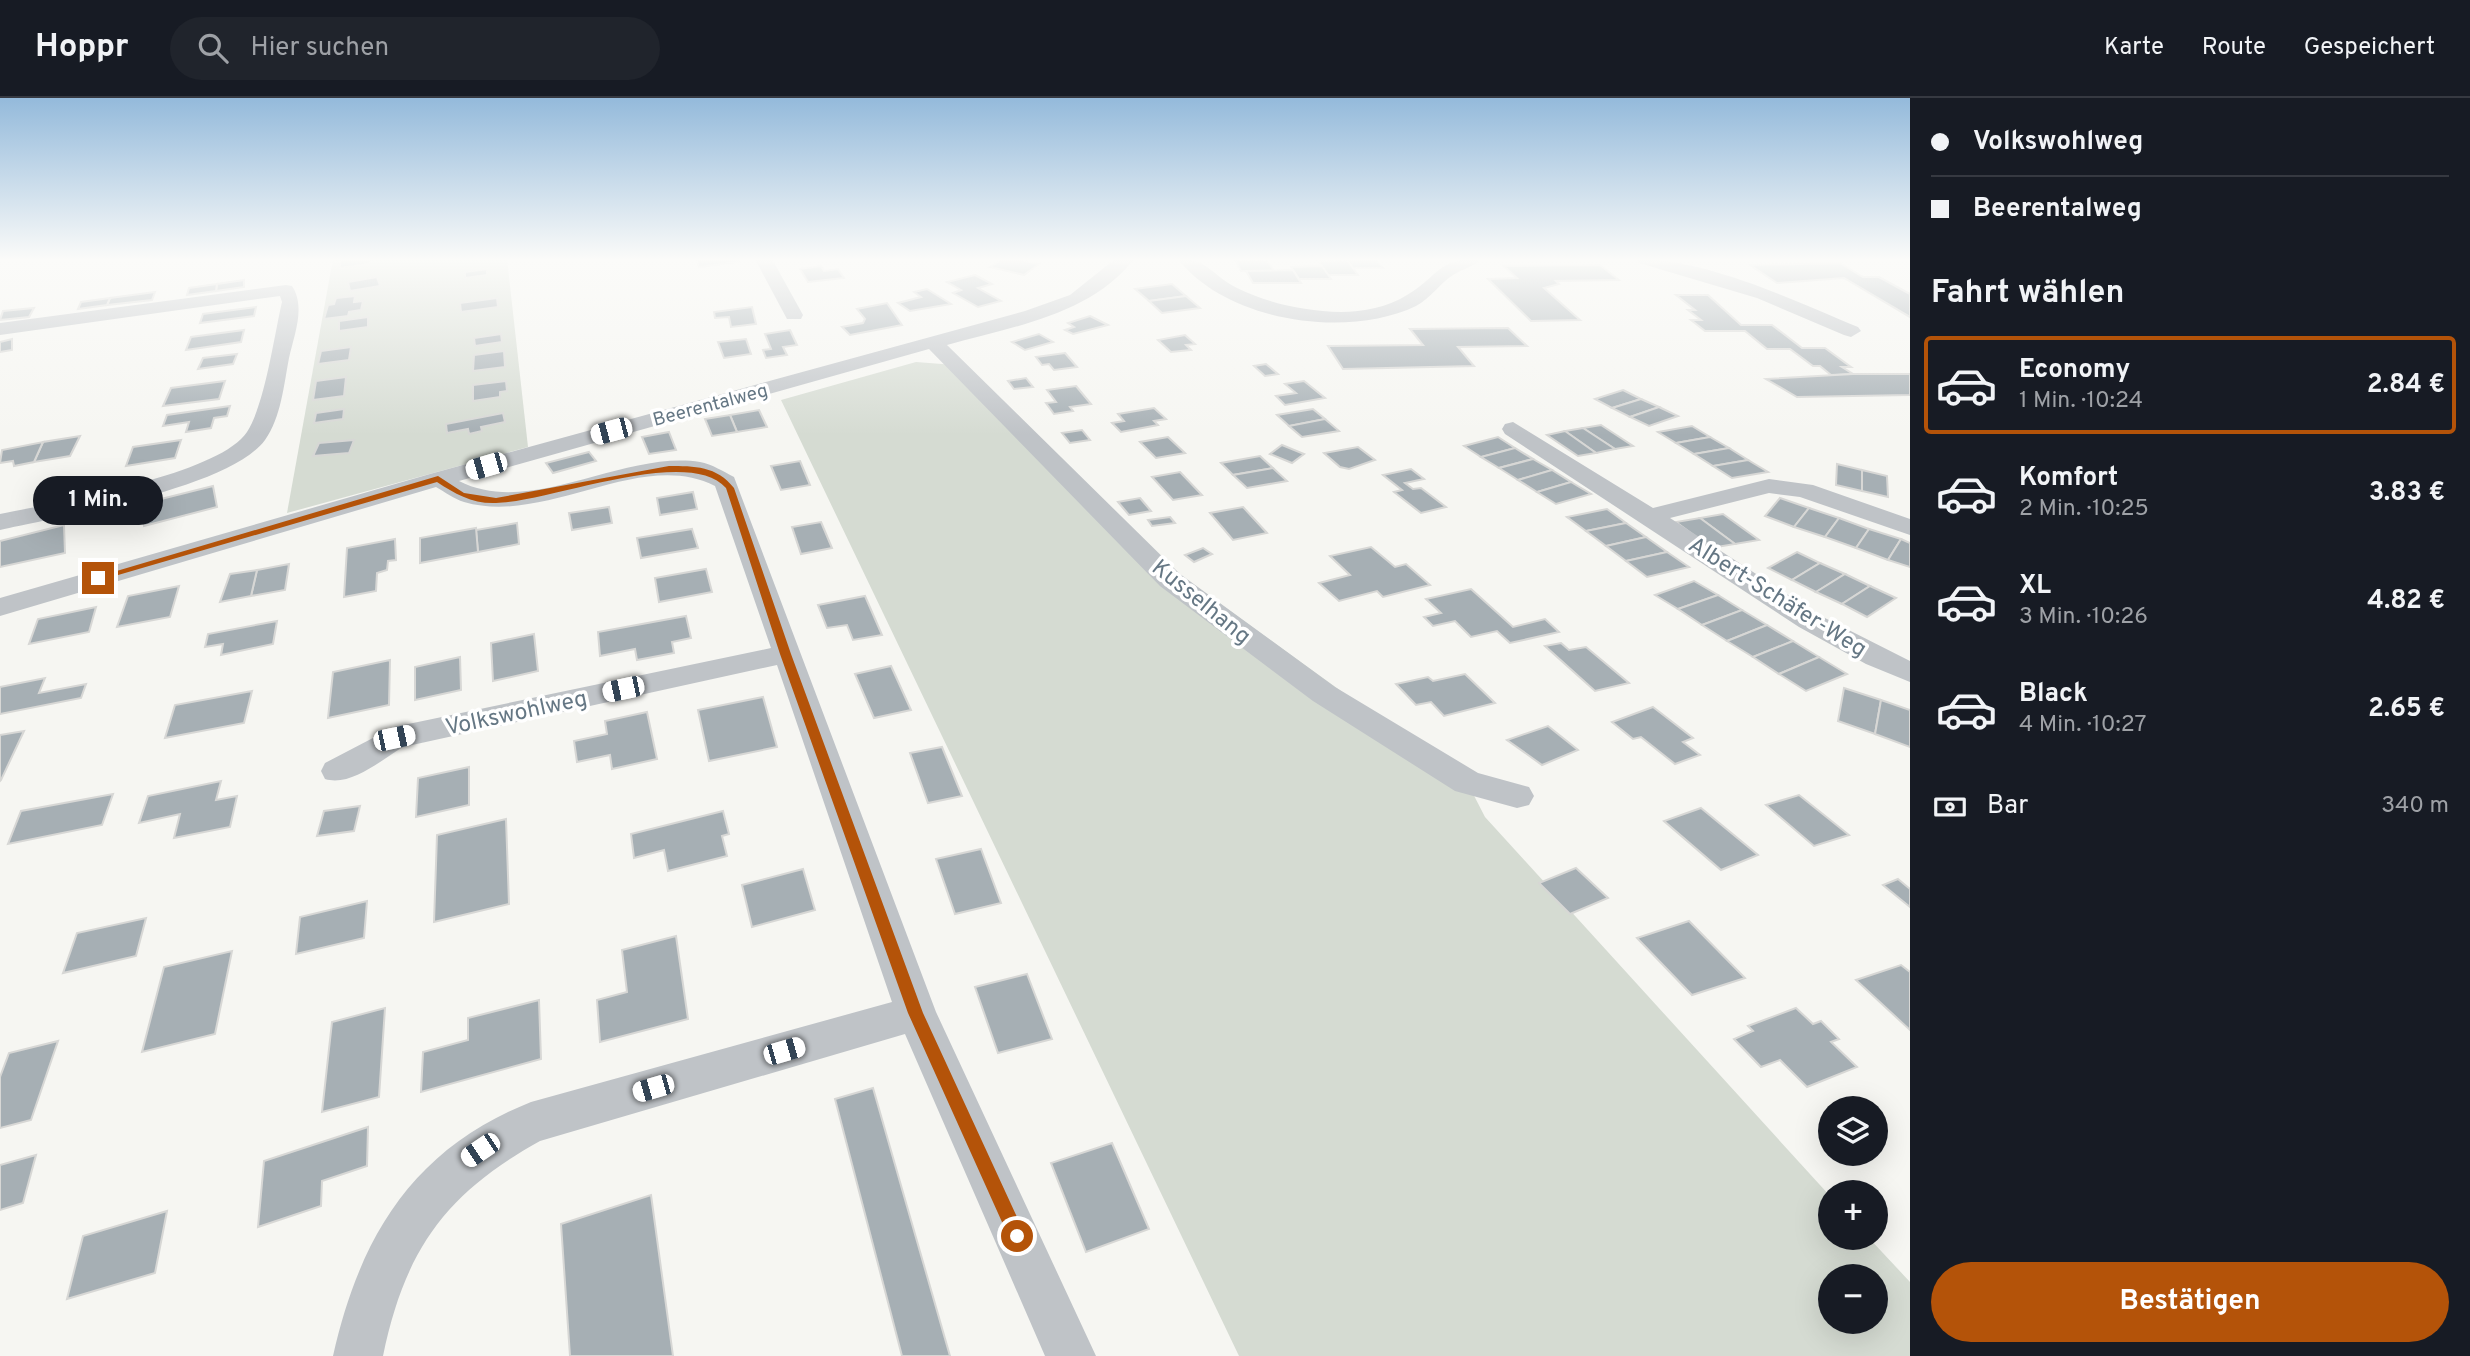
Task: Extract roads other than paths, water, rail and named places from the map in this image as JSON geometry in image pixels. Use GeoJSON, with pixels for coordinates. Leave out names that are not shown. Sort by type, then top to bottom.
{"type":"FeatureCollection","features":[{"type":"Feature","properties":{"kind":"street"},"geometry":{"type":"LineString","coordinates":[[0,329],[83,318]]}},
{"type":"Feature","properties":{"kind":"street"},"geometry":{"type":"LineString","coordinates":[[0,522],[197,472],[244,449],[260,427],[287,318]]}},
{"type":"Feature","properties":{"kind":"street","name":"Beerentalweg"},"geometry":{"type":"LineString","coordinates":[[0,607],[438,479],[1014,318]]}},
{"type":"Feature","properties":{"kind":"street"},"geometry":{"type":"LineString","coordinates":[[1819,318],[1851,331]]}},
{"type":"Feature","properties":{"kind":"street","name":"Kusselhang"},"geometry":{"type":"LineString","coordinates":[[933,342],[1170,580],[1324,694],[1467,782],[1517,796]]}},
{"type":"Feature","properties":{"kind":"street","name":"Albert-Schäfer-Weg"},"geometry":{"type":"LineString","coordinates":[[1513,429],[1786,605],[1887,663],[1910,672]]}},
{"type":"Feature","properties":{"kind":"street"},"geometry":{"type":"LineString","coordinates":[[438,479],[462,495],[496,501],[669,468],[691,467],[716,474],[730,488],[785,654],[916,1013],[1071,1356]]}},
{"type":"Feature","properties":{"kind":"street","name":"Albert-Schäfer-Weg"},"geometry":{"type":"LineString","coordinates":[[1650,516],[1769,486],[1804,490],[1910,527]]}},
{"type":"Feature","properties":{"kind":"street","name":"Volkswohlweg"},"geometry":{"type":"LineString","coordinates":[[337,771],[394,738],[785,654]]}},
{"type":"Feature","properties":{"kind":"street"},"geometry":{"type":"LineString","coordinates":[[358,1356],[373,1293],[405,1229],[464,1161],[496,1139],[531,1123],[916,1013]]}}]}
